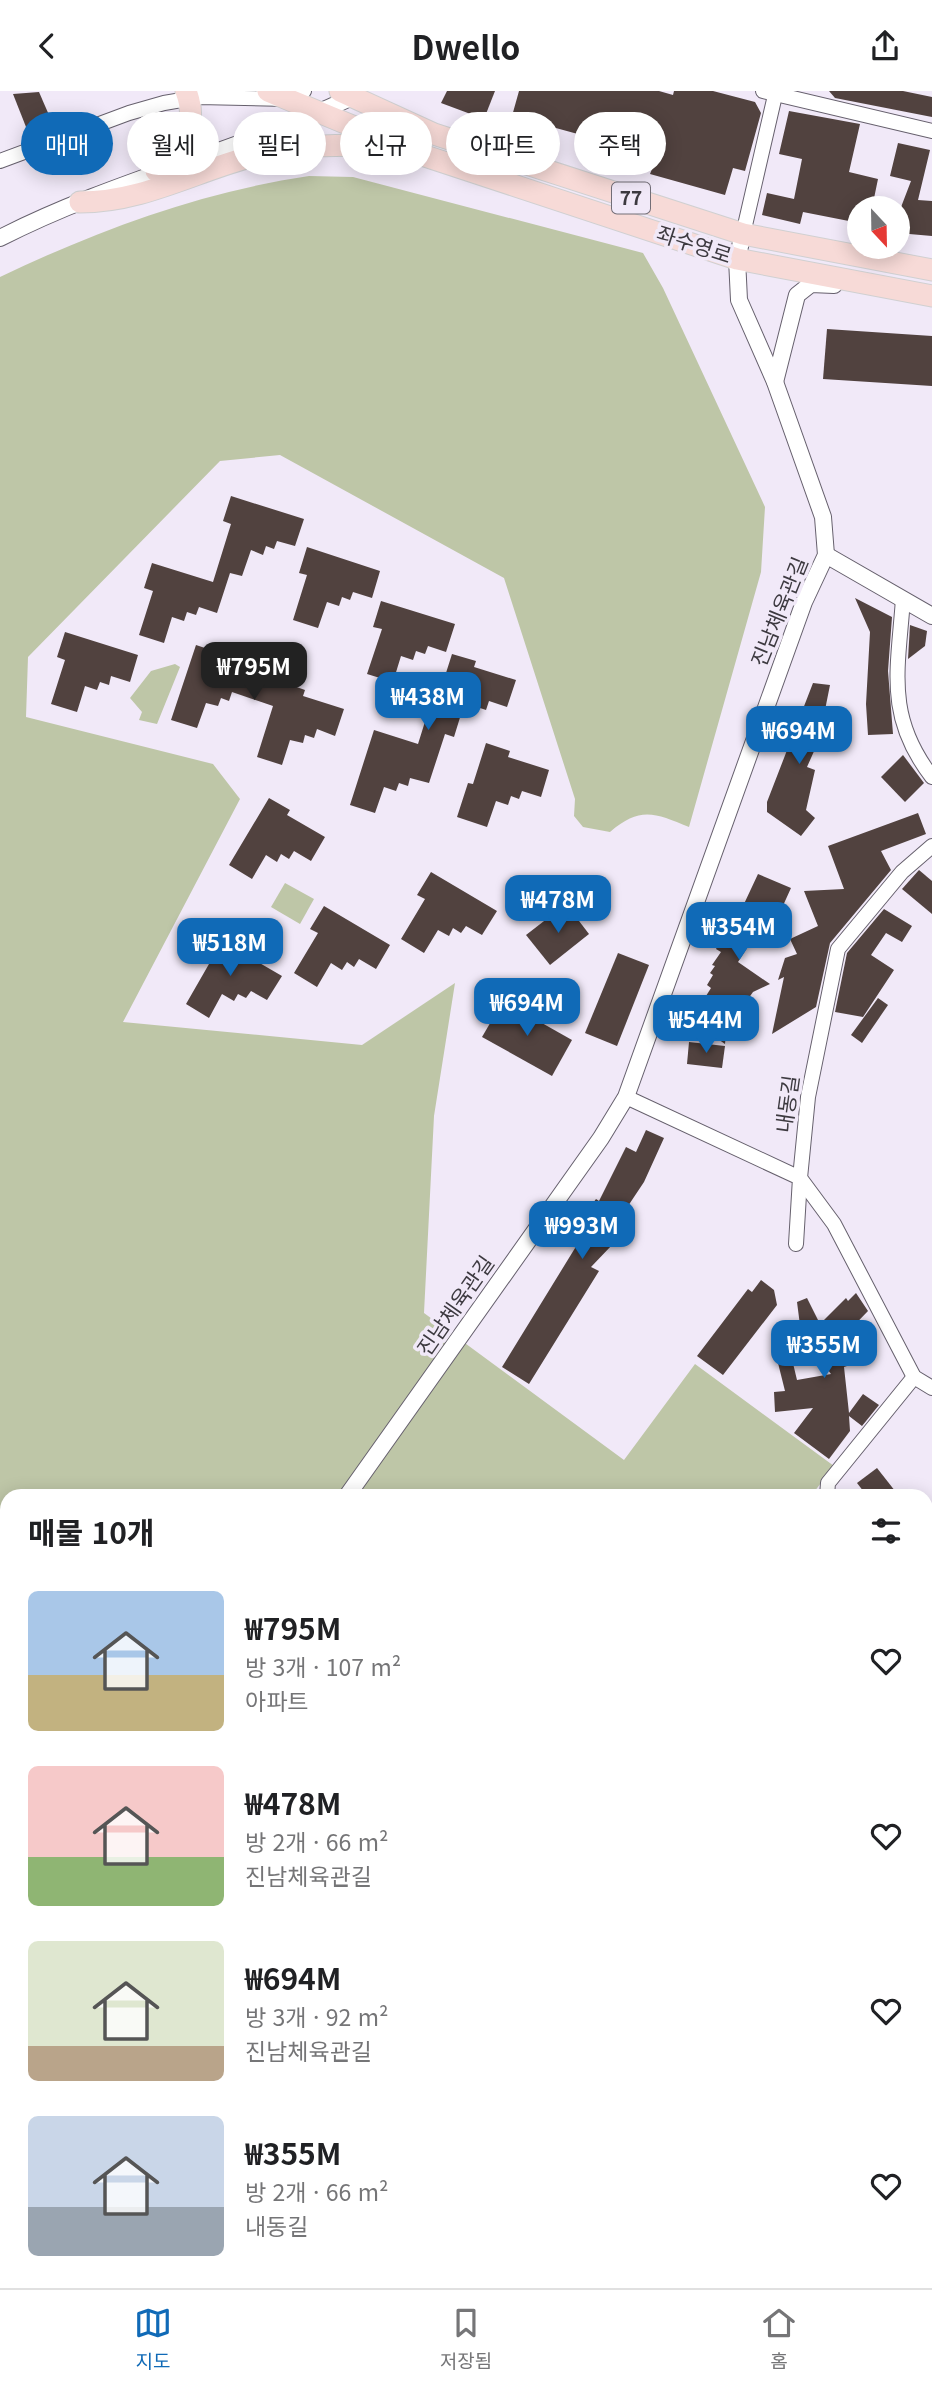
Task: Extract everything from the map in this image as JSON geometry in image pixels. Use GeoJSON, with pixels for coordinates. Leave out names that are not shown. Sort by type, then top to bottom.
{"type":"FeatureCollection","features":[{"type":"Feature","properties":{"kind":"main road","name":"좌수영로"},"geometry":{"type":"LineString","coordinates":[[286,94],[318,112]]}},
{"type":"Feature","properties":{"kind":"main road","name":"좌수영로"},"geometry":{"type":"LineString","coordinates":[[346,94],[434,134],[743,234],[932,270]]}},
{"type":"Feature","properties":{"kind":"main road"},"geometry":{"type":"LineString","coordinates":[[80,202],[133,197],[258,154],[340,145]]}},
{"type":"Feature","properties":{"kind":"main road","name":"좌수영로"},"geometry":{"type":"LineString","coordinates":[[432,158],[737,259],[929,296]]}},
{"type":"Feature","properties":{"kind":"street"},"geometry":{"type":"LineString","coordinates":[[743,234],[772,92],[932,131]]}},
{"type":"Feature","properties":{"kind":"street"},"geometry":{"type":"LineString","coordinates":[[2,155],[188,95],[286,94]]}},
{"type":"Feature","properties":{"kind":"street"},"geometry":{"type":"LineString","coordinates":[[321,112],[346,94]]}},
{"type":"Feature","properties":{"kind":"street"},"geometry":{"type":"LineString","coordinates":[[0,238],[146,175]]}},
{"type":"Feature","properties":{"kind":"street","name":"진남체육관길"},"geometry":{"type":"LineString","coordinates":[[351,1489],[601,1138],[626,1097],[799,615],[826,555],[822,517],[775,382],[739,300],[737,259],[743,234]]}},
{"type":"Feature","properties":{"kind":"street"},"geometry":{"type":"LineString","coordinates":[[775,382],[796,300],[811,284],[929,296]]}},
{"type":"Feature","properties":{"kind":"street"},"geometry":{"type":"LineString","coordinates":[[826,555],[932,615]]}},
{"type":"Feature","properties":{"kind":"street"},"geometry":{"type":"LineString","coordinates":[[903,599],[898,704],[910,744],[932,776]]}},
{"type":"Feature","properties":{"kind":"street","name":"내동길"},"geometry":{"type":"LineString","coordinates":[[796,1244],[808,1097],[838,949],[902,872],[932,846]]}},
{"type":"Feature","properties":{"kind":"street"},"geometry":{"type":"LineString","coordinates":[[626,1097],[800,1178],[834,1224],[914,1377],[932,1388]]}},
{"type":"Feature","properties":{"kind":"street"},"geometry":{"type":"LineString","coordinates":[[828,1489],[828,1483],[914,1377]]}},
{"type":"Feature","properties":{"kind":"green space"},"geometry":{"type":"Polygon","coordinates":[[[309,176],[353,177],[643,253],[663,288],[765,507],[761,572],[689,827],[667,818],[639,815],[610,832],[583,827],[574,816],[575,799],[504,578],[280,455],[220,461],[28,657],[26,717],[213,764],[240,799],[123,1022],[362,1045],[455,983],[434,1116],[424,1313],[624,1460],[695,1364],[834,1466],[816,1489],[0,1489],[0,277],[74,244],[151,215],[269,183],[309,176]]]}},
{"type":"Feature","properties":{"kind":"green space"},"geometry":{"type":"Polygon","coordinates":[[[175,664],[180,667],[157,724],[139,720],[142,712],[130,698],[151,671],[175,664]]]}},
{"type":"Feature","properties":{"kind":"green space"},"geometry":{"type":"Polygon","coordinates":[[[285,883],[314,899],[300,924],[271,907],[285,883]]]}},
{"type":"Feature","properties":{"kind":"building"},"geometry":{"type":"Polygon","coordinates":[[[447,91],[495,91],[487,112],[465,112],[441,103],[447,91]]]}},
{"type":"Feature","properties":{"kind":"building"},"geometry":{"type":"Polygon","coordinates":[[[519,91],[659,91],[673,95],[674,91],[713,91],[755,102],[761,113],[745,171],[733,168],[725,195],[654,175],[666,175],[666,112],[574,112],[574,133],[560,129],[560,112],[513,112],[519,91]]]}},
{"type":"Feature","properties":{"kind":"building"},"geometry":{"type":"Polygon","coordinates":[[[829,91],[903,91],[932,97],[932,117],[835,98],[829,91]]]}},
{"type":"Feature","properties":{"kind":"building"},"geometry":{"type":"Polygon","coordinates":[[[39,92],[48,112],[21,112],[21,114],[13,94],[39,92]]]}},
{"type":"Feature","properties":{"kind":"building"},"geometry":{"type":"Polygon","coordinates":[[[789,111],[860,124],[849,172],[878,179],[874,196],[847,196],[847,221],[803,212],[800,224],[762,215],[767,193],[794,199],[802,159],[779,154],[789,111]]]}},
{"type":"Feature","properties":{"kind":"building"},"geometry":{"type":"Polygon","coordinates":[[[898,143],[930,150],[918,200],[932,201],[932,236],[910,234],[910,196],[905,196],[911,181],[890,176],[898,143]]]}},
{"type":"Feature","properties":{"kind":"building"},"geometry":{"type":"Polygon","coordinates":[[[827,329],[932,336],[932,386],[823,379],[827,329]]]}},
{"type":"Feature","properties":{"kind":"building"},"geometry":{"type":"Polygon","coordinates":[[[231,496],[304,519],[295,546],[277,541],[274,549],[266,546],[263,555],[251,550],[242,576],[230,573],[217,613],[199,607],[196,615],[187,612],[184,621],[172,617],[164,643],[139,635],[153,591],[144,588],[152,563],[213,582],[231,524],[223,521],[231,496]]]}},
{"type":"Feature","properties":{"kind":"building"},"geometry":{"type":"Polygon","coordinates":[[[307,547],[380,571],[372,598],[353,592],[350,600],[342,597],[339,606],[327,602],[318,628],[293,620],[307,575],[299,573],[307,547]]]}},
{"type":"Feature","properties":{"kind":"building"},"geometry":{"type":"Polygon","coordinates":[[[855,598],[892,617],[888,671],[893,734],[868,735],[866,704],[870,632],[855,598]]]}},
{"type":"Feature","properties":{"kind":"building"},"geometry":{"type":"Polygon","coordinates":[[[381,601],[455,624],[446,652],[428,646],[425,654],[416,651],[413,660],[401,656],[393,682],[367,674],[382,629],[373,627],[381,601]]]}},
{"type":"Feature","properties":{"kind":"building"},"geometry":{"type":"Polygon","coordinates":[[[910,625],[927,631],[925,646],[908,659],[910,625]]]}},
{"type":"Feature","properties":{"kind":"building"},"geometry":{"type":"Polygon","coordinates":[[[65,632],[138,655],[130,682],[111,676],[109,685],[100,682],[97,690],[85,686],[77,712],[51,704],[65,660],[57,657],[65,632]]]}},
{"type":"Feature","properties":{"kind":"building"},"geometry":{"type":"Polygon","coordinates":[[[196,645],[220,653],[218,659],[305,690],[303,696],[344,709],[335,736],[317,729],[314,738],[305,735],[303,743],[290,740],[282,765],[257,757],[273,706],[232,692],[229,701],[221,698],[218,706],[206,703],[197,728],[171,720],[196,645]]]}},
{"type":"Feature","properties":{"kind":"building"},"geometry":{"type":"Polygon","coordinates":[[[452,654],[476,661],[474,667],[516,680],[507,707],[489,701],[486,710],[477,707],[475,715],[462,711],[454,737],[445,734],[429,783],[410,778],[408,786],[399,783],[396,791],[384,787],[375,813],[350,805],[374,730],[418,744],[434,693],[439,695],[452,654]]]}},
{"type":"Feature","properties":{"kind":"building"},"geometry":{"type":"Polygon","coordinates":[[[813,683],[830,685],[819,740],[807,767],[815,770],[806,810],[815,818],[801,836],[767,812],[767,802],[813,683]]]}},
{"type":"Feature","properties":{"kind":"building"},"geometry":{"type":"Polygon","coordinates":[[[486,743],[510,751],[508,757],[549,770],[541,797],[522,791],[519,799],[511,796],[508,805],[496,801],[487,827],[457,817],[468,783],[473,784],[486,743]]]}},
{"type":"Feature","properties":{"kind":"building"},"geometry":{"type":"Polygon","coordinates":[[[903,755],[924,783],[905,802],[881,777],[903,755]]]}},
{"type":"Feature","properties":{"kind":"building"},"geometry":{"type":"Polygon","coordinates":[[[269,798],[290,810],[287,815],[325,837],[311,861],[294,851],[289,859],[281,854],[277,862],[266,855],[252,879],[229,865],[269,798]]]}},
{"type":"Feature","properties":{"kind":"building"},"geometry":{"type":"Polygon","coordinates":[[[918,813],[926,834],[881,851],[891,870],[830,943],[816,1007],[772,1034],[784,977],[778,980],[785,958],[797,954],[790,939],[818,926],[804,891],[844,889],[828,846],[918,813]]]}},
{"type":"Feature","properties":{"kind":"building"},"geometry":{"type":"Polygon","coordinates":[[[919,870],[932,881],[932,914],[902,889],[919,870]]]}},
{"type":"Feature","properties":{"kind":"building"},"geometry":{"type":"Polygon","coordinates":[[[431,872],[497,911],[482,935],[466,926],[461,933],[453,928],[449,936],[438,930],[424,953],[401,939],[425,899],[417,895],[431,872]]]}},
{"type":"Feature","properties":{"kind":"building"},"geometry":{"type":"Polygon","coordinates":[[[758,874],[791,888],[771,932],[760,928],[738,962],[770,984],[753,992],[741,1009],[751,1027],[738,1034],[726,1033],[725,1044],[691,1020],[711,988],[707,985],[713,975],[710,973],[715,966],[712,965],[721,952],[716,949],[731,918],[736,921],[758,874]]]}},
{"type":"Feature","properties":{"kind":"building"},"geometry":{"type":"Polygon","coordinates":[[[566,904],[589,934],[550,965],[526,935],[566,904]]]}},
{"type":"Feature","properties":{"kind":"building"},"geometry":{"type":"Polygon","coordinates":[[[324,906],[390,945],[376,969],[359,959],[354,967],[347,962],[342,970],[331,963],[317,987],[294,973],[318,933],[310,929],[324,906]]]}},
{"type":"Feature","properties":{"kind":"building"},"geometry":{"type":"Polygon","coordinates":[[[884,909],[912,926],[902,942],[886,933],[871,955],[894,970],[863,1017],[835,1012],[847,953],[884,909]]]}},
{"type":"Feature","properties":{"kind":"building"},"geometry":{"type":"Polygon","coordinates":[[[215,937],[282,976],[267,1000],[251,991],[246,998],[238,994],[234,1001],[222,994],[209,1018],[186,1004],[209,964],[202,960],[215,937]]]}},
{"type":"Feature","properties":{"kind":"building"},"geometry":{"type":"Polygon","coordinates":[[[618,953],[649,965],[617,1046],[585,1033],[618,953]]]}},
{"type":"Feature","properties":{"kind":"building"},"geometry":{"type":"Polygon","coordinates":[[[878,998],[888,1005],[862,1043],[851,1035],[878,998]]]}},
{"type":"Feature","properties":{"kind":"building"},"geometry":{"type":"Polygon","coordinates":[[[503,1001],[572,1040],[552,1076],[482,1037],[503,1001]]]}},
{"type":"Feature","properties":{"kind":"building"},"geometry":{"type":"Polygon","coordinates":[[[689,1042],[725,1046],[722,1068],[687,1064],[689,1042]]]}},
{"type":"Feature","properties":{"kind":"building"},"geometry":{"type":"Polygon","coordinates":[[[646,1130],[664,1138],[644,1182],[606,1239],[612,1245],[591,1267],[599,1271],[529,1384],[502,1367],[580,1240],[576,1236],[595,1216],[588,1210],[596,1199],[599,1201],[626,1147],[636,1152],[646,1130]]]}},
{"type":"Feature","properties":{"kind":"building"},"geometry":{"type":"Polygon","coordinates":[[[761,1280],[774,1290],[777,1305],[723,1375],[697,1356],[748,1289],[752,1292],[761,1280]]]}},
{"type":"Feature","properties":{"kind":"building"},"geometry":{"type":"Polygon","coordinates":[[[856,1293],[868,1311],[835,1345],[850,1365],[844,1367],[849,1413],[863,1394],[879,1405],[862,1426],[849,1416],[850,1431],[829,1459],[794,1433],[813,1408],[775,1412],[774,1392],[785,1391],[777,1359],[791,1355],[797,1380],[831,1374],[801,1333],[797,1302],[807,1298],[820,1324],[846,1298],[848,1301],[856,1293]]]}},
{"type":"Feature","properties":{"kind":"building"},"geometry":{"type":"Polygon","coordinates":[[[877,1468],[894,1489],[862,1489],[857,1483],[877,1468]]]}}]}
